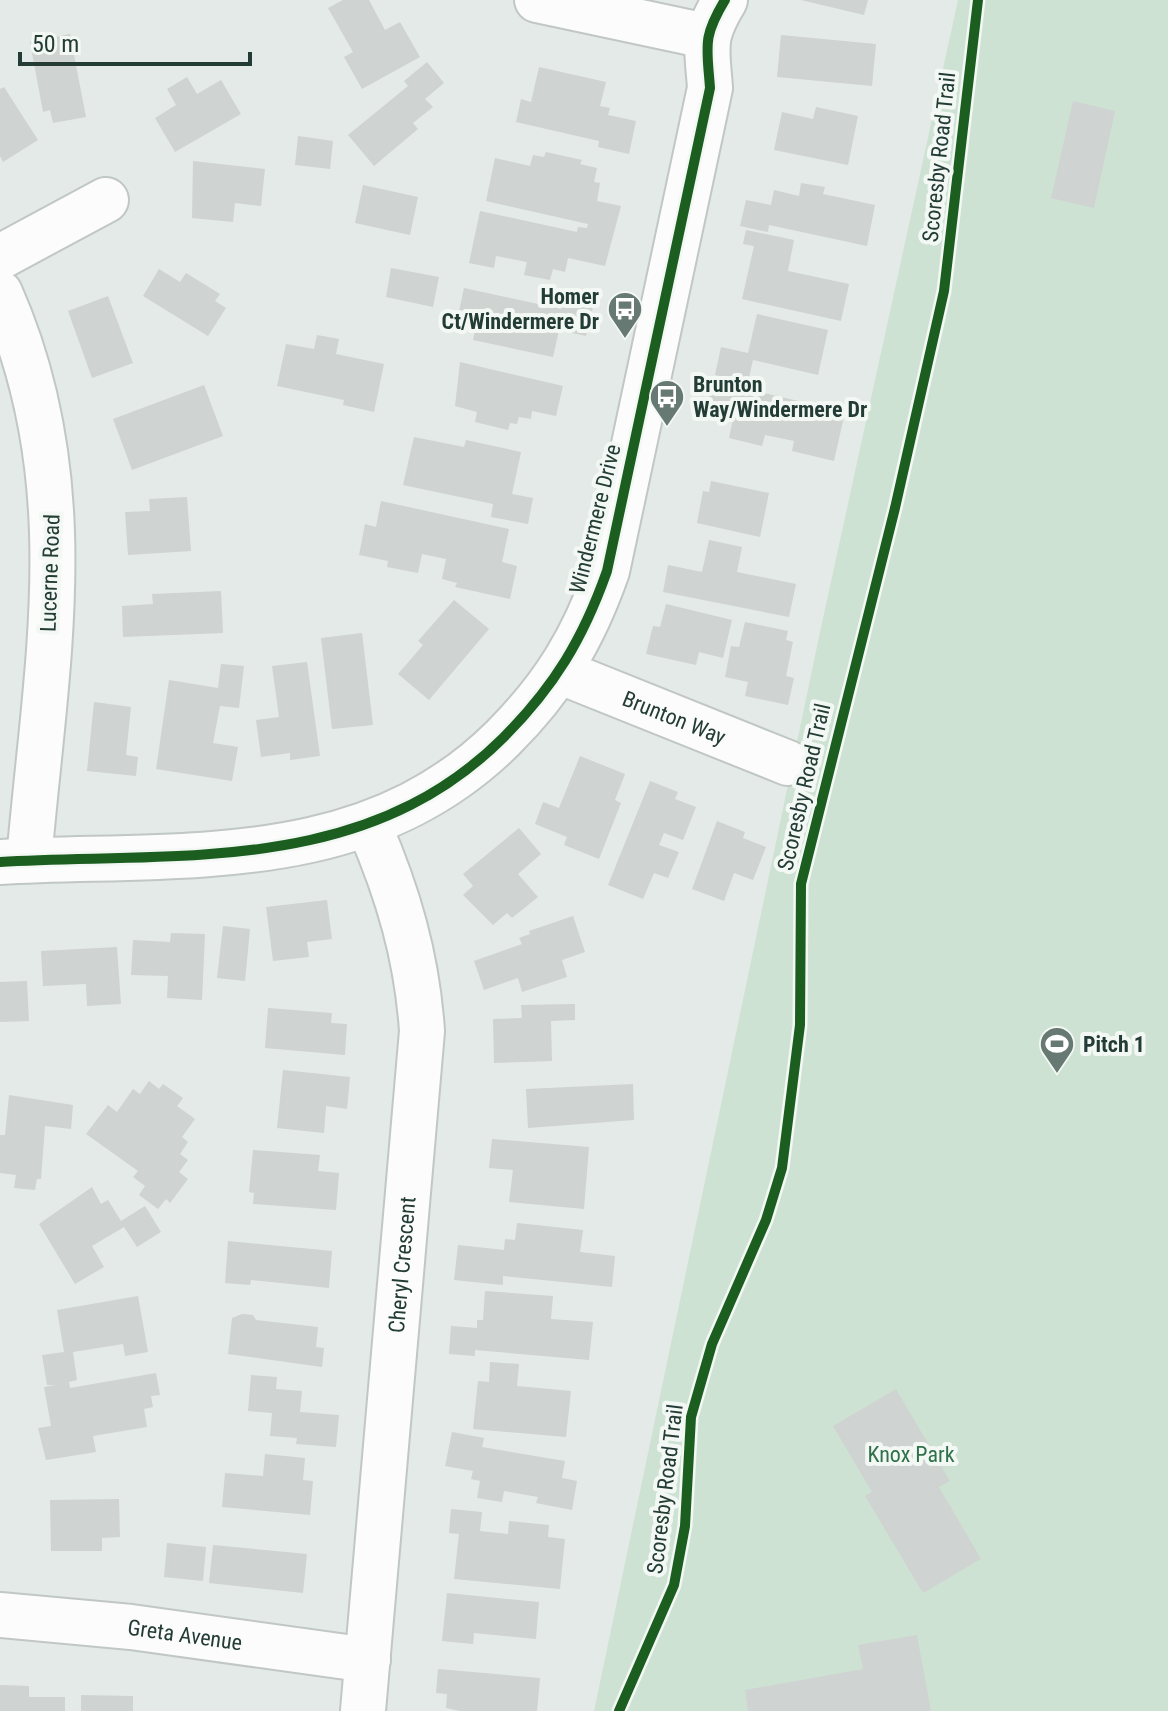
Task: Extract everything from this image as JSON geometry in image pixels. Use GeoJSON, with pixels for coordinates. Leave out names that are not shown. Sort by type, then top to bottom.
{"type":"FeatureCollection","features":[{"type":"Feature","properties":{"kind":"street"},"geometry":{"type":"LineString","coordinates":[[537,0],[716,18]]}},
{"type":"Feature","properties":{"kind":"street","name":"Windermere Drive"},"geometry":{"type":"LineString","coordinates":[[14,861],[238,850],[304,843],[369,826],[438,791],[470,768],[519,722],[561,672],[592,612],[612,550],[710,88],[704,54],[716,18]]}},
{"type":"Feature","properties":{"kind":"street"},"geometry":{"type":"LineString","coordinates":[[0,257],[106,200]]}},
{"type":"Feature","properties":{"kind":"street","name":"Lucerne Road"},"geometry":{"type":"LineString","coordinates":[[0,293],[38,402],[53,509],[53,585],[14,861]]}},
{"type":"Feature","properties":{"kind":"street","name":"Brunton Way"},"geometry":{"type":"LineString","coordinates":[[561,672],[788,763]]}},
{"type":"Feature","properties":{"kind":"street","name":"Cheryl Crescent"},"geometry":{"type":"LineString","coordinates":[[363,1711],[422,1031],[419,995],[402,910],[369,826]]}},
{"type":"Feature","properties":{"kind":"street","name":"Greta Avenue"},"geometry":{"type":"LineString","coordinates":[[0,1615],[131,1627],[368,1660]]}},
{"type":"Feature","properties":{"kind":"green space","name":"Knox Park"},"geometry":{"type":"Polygon","coordinates":[[[958,0],[1168,0],[1168,1711],[594,1711],[820,632],[958,0]]]}},
{"type":"Feature","properties":{"kind":"building"},"geometry":{"type":"Polygon","coordinates":[[[343,0],[369,0],[385,30],[400,22],[420,57],[362,89],[344,57],[353,52],[328,8],[343,0]]]}},
{"type":"Feature","properties":{"kind":"building"},"geometry":{"type":"Polygon","coordinates":[[[801,0],[868,0],[864,15],[801,0]]]}},
{"type":"Feature","properties":{"kind":"building"},"geometry":{"type":"Polygon","coordinates":[[[70,34],[86,117],[53,123],[50,110],[43,112],[30,42],[70,34]]]}},
{"type":"Feature","properties":{"kind":"building"},"geometry":{"type":"Polygon","coordinates":[[[781,35],[876,44],[872,86],[777,77],[781,35]]]}},
{"type":"Feature","properties":{"kind":"building"},"geometry":{"type":"Polygon","coordinates":[[[427,62],[444,83],[425,99],[433,107],[413,123],[418,129],[374,166],[348,135],[408,86],[404,81],[427,62]]]}},
{"type":"Feature","properties":{"kind":"building"},"geometry":{"type":"Polygon","coordinates":[[[539,67],[606,82],[600,106],[610,108],[608,115],[636,121],[629,154],[598,147],[599,141],[516,122],[521,99],[531,102],[539,67]]]}},
{"type":"Feature","properties":{"kind":"building"},"geometry":{"type":"Polygon","coordinates":[[[187,77],[197,94],[221,80],[241,114],[175,152],[155,118],[176,105],[167,89],[187,77]]]}},
{"type":"Feature","properties":{"kind":"building"},"geometry":{"type":"Polygon","coordinates":[[[4,87],[38,140],[3,162],[0,156],[0,89],[4,87]]]}},
{"type":"Feature","properties":{"kind":"building"},"geometry":{"type":"Polygon","coordinates":[[[1073,101],[1115,111],[1094,208],[1051,198],[1073,101]]]}},
{"type":"Feature","properties":{"kind":"building"},"geometry":{"type":"Polygon","coordinates":[[[816,107],[858,116],[848,165],[774,150],[782,112],[813,119],[816,107]]]}},
{"type":"Feature","properties":{"kind":"building"},"geometry":{"type":"Polygon","coordinates":[[[298,136],[333,141],[330,169],[295,165],[298,136]]]}},
{"type":"Feature","properties":{"kind":"building"},"geometry":{"type":"Polygon","coordinates":[[[546,152],[582,160],[580,164],[597,168],[594,182],[600,183],[597,201],[621,206],[605,266],[568,258],[565,272],[553,269],[550,280],[524,275],[527,262],[496,256],[494,268],[469,263],[480,211],[577,232],[578,227],[587,228],[588,224],[486,201],[495,158],[530,166],[533,155],[544,157],[546,152]]]}},
{"type":"Feature","properties":{"kind":"building"},"geometry":{"type":"Polygon","coordinates":[[[193,161],[265,169],[261,206],[235,203],[233,222],[192,218],[193,161]]]}},
{"type":"Feature","properties":{"kind":"building"},"geometry":{"type":"Polygon","coordinates":[[[801,183],[825,187],[823,194],[875,205],[867,246],[769,225],[768,232],[740,226],[746,200],[771,205],[774,190],[799,196],[801,183]]]}},
{"type":"Feature","properties":{"kind":"building"},"geometry":{"type":"Polygon","coordinates":[[[363,185],[418,197],[410,235],[355,223],[363,185]]]}},
{"type":"Feature","properties":{"kind":"building"},"geometry":{"type":"Polygon","coordinates":[[[746,230],[794,240],[788,271],[849,284],[841,321],[742,299],[754,246],[743,244],[746,230]]]}},
{"type":"Feature","properties":{"kind":"building"},"geometry":{"type":"Polygon","coordinates":[[[391,268],[439,277],[433,307],[386,297],[391,268]]]}},
{"type":"Feature","properties":{"kind":"building"},"geometry":{"type":"Polygon","coordinates":[[[159,269],[180,282],[186,273],[220,294],[215,301],[226,308],[208,336],[143,296],[159,269]]]}},
{"type":"Feature","properties":{"kind":"building"},"geometry":{"type":"Polygon","coordinates":[[[464,288],[561,309],[563,301],[593,307],[586,336],[559,330],[553,357],[473,340],[477,321],[458,316],[464,288]]]}},
{"type":"Feature","properties":{"kind":"building"},"geometry":{"type":"Polygon","coordinates":[[[108,296],[133,363],[92,378],[68,311],[108,296]]]}},
{"type":"Feature","properties":{"kind":"building"},"geometry":{"type":"Polygon","coordinates":[[[757,314],[828,330],[818,375],[753,360],[748,382],[715,375],[721,347],[748,353],[757,314]]]}},
{"type":"Feature","properties":{"kind":"building"},"geometry":{"type":"Polygon","coordinates":[[[317,335],[339,339],[336,354],[384,364],[374,412],[343,405],[344,400],[277,386],[286,344],[314,349],[317,335]]]}},
{"type":"Feature","properties":{"kind":"building"},"geometry":{"type":"Polygon","coordinates":[[[460,362],[563,386],[556,416],[532,411],[531,419],[519,417],[517,424],[510,423],[508,430],[475,422],[477,412],[455,406],[460,362]]]}},
{"type":"Feature","properties":{"kind":"building"},"geometry":{"type":"Polygon","coordinates":[[[714,376],[748,384],[747,389],[845,412],[834,461],[792,451],[794,441],[765,435],[762,446],[729,438],[734,414],[706,408],[714,376]]]}},
{"type":"Feature","properties":{"kind":"building"},"geometry":{"type":"Polygon","coordinates":[[[204,385],[223,436],[132,470],[113,419],[204,385]]]}},
{"type":"Feature","properties":{"kind":"building"},"geometry":{"type":"Polygon","coordinates":[[[414,437],[464,447],[466,440],[521,452],[512,494],[533,498],[528,524],[491,517],[493,504],[403,485],[414,437]]]}},
{"type":"Feature","properties":{"kind":"building"},"geometry":{"type":"Polygon","coordinates":[[[711,481],[769,493],[760,537],[697,523],[703,491],[709,492],[711,481]]]}},
{"type":"Feature","properties":{"kind":"building"},"geometry":{"type":"Polygon","coordinates":[[[187,497],[191,551],[128,555],[125,512],[150,511],[149,499],[187,497]]]}},
{"type":"Feature","properties":{"kind":"building"},"geometry":{"type":"Polygon","coordinates":[[[381,501],[509,529],[502,562],[517,566],[510,599],[455,587],[457,583],[442,579],[446,559],[422,554],[418,573],[387,567],[388,561],[359,555],[365,524],[376,527],[381,501]]]}},
{"type":"Feature","properties":{"kind":"building"},"geometry":{"type":"Polygon","coordinates":[[[709,540],[742,547],[737,572],[796,584],[789,617],[663,592],[668,565],[702,572],[709,540]]]}},
{"type":"Feature","properties":{"kind":"building"},"geometry":{"type":"Polygon","coordinates":[[[221,591],[223,633],[123,637],[122,606],[153,604],[152,594],[221,591]]]}},
{"type":"Feature","properties":{"kind":"building"},"geometry":{"type":"Polygon","coordinates":[[[454,600],[489,629],[429,700],[398,674],[423,645],[418,641],[454,600]]]}},
{"type":"Feature","properties":{"kind":"building"},"geometry":{"type":"Polygon","coordinates":[[[666,604],[732,620],[723,658],[699,652],[696,665],[646,654],[653,626],[660,627],[666,604]]]}},
{"type":"Feature","properties":{"kind":"building"},"geometry":{"type":"Polygon","coordinates":[[[745,622],[788,631],[786,640],[793,642],[786,676],[794,678],[788,705],[745,696],[748,682],[725,677],[731,646],[739,647],[745,622]]]}},
{"type":"Feature","properties":{"kind":"building"},"geometry":{"type":"Polygon","coordinates":[[[362,633],[373,725],[332,729],[321,638],[362,633]]]}},
{"type":"Feature","properties":{"kind":"building"},"geometry":{"type":"Polygon","coordinates":[[[307,662],[320,756],[290,760],[290,753],[261,757],[256,720],[279,717],[272,666],[307,662]]]}},
{"type":"Feature","properties":{"kind":"building"},"geometry":{"type":"Polygon","coordinates":[[[221,664],[244,666],[239,708],[220,706],[213,743],[238,747],[232,781],[156,769],[169,680],[218,688],[221,664]]]}},
{"type":"Feature","properties":{"kind":"building"},"geometry":{"type":"Polygon","coordinates":[[[94,702],[131,707],[126,755],[138,757],[136,776],[87,771],[94,702]]]}},
{"type":"Feature","properties":{"kind":"building"},"geometry":{"type":"Polygon","coordinates":[[[580,756],[625,774],[615,800],[621,803],[599,859],[564,845],[567,837],[535,824],[543,802],[559,808],[580,756]]]}},
{"type":"Feature","properties":{"kind":"building"},"geometry":{"type":"Polygon","coordinates":[[[650,781],[678,792],[675,799],[696,807],[683,840],[664,833],[659,845],[679,852],[668,878],[654,873],[643,899],[608,885],[650,781]]]}},
{"type":"Feature","properties":{"kind":"building"},"geometry":{"type":"Polygon","coordinates":[[[717,821],[745,832],[743,838],[766,847],[753,880],[734,873],[724,901],[692,889],[717,821]]]}},
{"type":"Feature","properties":{"kind":"building"},"geometry":{"type":"Polygon","coordinates":[[[519,828],[541,854],[518,874],[538,897],[512,918],[507,913],[493,925],[463,895],[473,886],[463,874],[519,828]]]}},
{"type":"Feature","properties":{"kind":"building"},"geometry":{"type":"Polygon","coordinates":[[[327,900],[332,939],[307,942],[309,957],[273,961],[266,907],[327,900]]]}},
{"type":"Feature","properties":{"kind":"building"},"geometry":{"type":"Polygon","coordinates":[[[573,916],[585,952],[562,960],[567,977],[522,992],[518,978],[484,990],[474,961],[522,944],[519,938],[530,934],[529,931],[573,916]]]}},
{"type":"Feature","properties":{"kind":"building"},"geometry":{"type":"Polygon","coordinates":[[[223,926],[250,929],[245,981],[217,978],[223,926]]]}},
{"type":"Feature","properties":{"kind":"building"},"geometry":{"type":"Polygon","coordinates":[[[171,933],[205,934],[202,1000],[167,998],[168,976],[131,975],[133,940],[170,942],[171,933]]]}},
{"type":"Feature","properties":{"kind":"building"},"geometry":{"type":"Polygon","coordinates":[[[117,947],[121,1004],[87,1006],[86,984],[43,986],[41,951],[117,947]]]}},
{"type":"Feature","properties":{"kind":"building"},"geometry":{"type":"Polygon","coordinates":[[[27,981],[29,1021],[0,1022],[0,982],[27,981]]]}},
{"type":"Feature","properties":{"kind":"building"},"geometry":{"type":"Polygon","coordinates":[[[575,1004],[575,1020],[551,1021],[552,1061],[494,1063],[493,1019],[522,1018],[521,1005],[575,1004]]]}},
{"type":"Feature","properties":{"kind":"building"},"geometry":{"type":"Polygon","coordinates":[[[268,1008],[332,1013],[331,1023],[347,1024],[345,1055],[265,1048],[268,1008]]]}},
{"type":"Feature","properties":{"kind":"building"},"geometry":{"type":"Polygon","coordinates":[[[283,1070],[350,1077],[347,1109],[326,1106],[324,1133],[277,1128],[283,1070]]]}},
{"type":"Feature","properties":{"kind":"building"},"geometry":{"type":"Polygon","coordinates":[[[149,1081],[159,1089],[163,1084],[183,1098],[177,1106],[195,1119],[182,1137],[188,1142],[180,1154],[188,1160],[179,1172],[188,1179],[170,1203],[166,1199],[158,1209],[139,1195],[145,1186],[133,1177],[138,1171],[86,1134],[108,1105],[117,1112],[133,1089],[140,1094],[149,1081]]]}},
{"type":"Feature","properties":{"kind":"building"},"geometry":{"type":"Polygon","coordinates":[[[633,1084],[634,1120],[528,1128],[526,1089],[633,1084]]]}},
{"type":"Feature","properties":{"kind":"building"},"geometry":{"type":"Polygon","coordinates":[[[9,1095],[73,1105],[71,1129],[45,1126],[41,1179],[37,1179],[35,1190],[14,1188],[16,1175],[0,1173],[0,1135],[5,1135],[9,1095]]]}},
{"type":"Feature","properties":{"kind":"building"},"geometry":{"type":"Polygon","coordinates":[[[492,1139],[589,1147],[584,1209],[509,1202],[513,1170],[489,1168],[492,1139]]]}},
{"type":"Feature","properties":{"kind":"building"},"geometry":{"type":"Polygon","coordinates":[[[253,1150],[320,1155],[318,1171],[339,1173],[336,1210],[253,1204],[254,1193],[249,1192],[253,1150]]]}},
{"type":"Feature","properties":{"kind":"building"},"geometry":{"type":"Polygon","coordinates":[[[92,1187],[101,1204],[108,1200],[121,1221],[145,1206],[161,1232],[137,1247],[124,1227],[92,1246],[104,1267],[75,1284],[39,1224],[92,1187]]]}},
{"type":"Feature","properties":{"kind":"building"},"geometry":{"type":"Polygon","coordinates":[[[517,1223],[583,1230],[580,1252],[615,1256],[612,1287],[503,1276],[503,1285],[454,1280],[458,1245],[504,1250],[505,1239],[515,1240],[517,1223]]]}},
{"type":"Feature","properties":{"kind":"building"},"geometry":{"type":"Polygon","coordinates":[[[228,1241],[332,1251],[329,1288],[251,1280],[250,1285],[225,1283],[228,1241]]]}},
{"type":"Feature","properties":{"kind":"building"},"geometry":{"type":"Polygon","coordinates":[[[485,1291],[553,1296],[551,1319],[593,1322],[589,1360],[475,1350],[475,1356],[449,1354],[451,1326],[477,1328],[477,1320],[483,1320],[485,1291]]]}},
{"type":"Feature","properties":{"kind":"building"},"geometry":{"type":"Polygon","coordinates":[[[138,1296],[148,1352],[125,1356],[123,1344],[73,1352],[77,1380],[69,1382],[70,1388],[156,1373],[160,1395],[151,1396],[153,1407],[144,1409],[147,1427],[93,1436],[96,1452],[46,1460],[38,1428],[51,1426],[44,1387],[56,1385],[47,1385],[42,1355],[64,1352],[57,1310],[138,1296]]]}},
{"type":"Feature","properties":{"kind":"building"},"geometry":{"type":"Polygon","coordinates":[[[242,1314],[253,1315],[256,1320],[318,1327],[316,1347],[324,1348],[322,1367],[228,1354],[232,1318],[242,1314]]]}},
{"type":"Feature","properties":{"kind":"building"},"geometry":{"type":"Polygon","coordinates":[[[490,1362],[519,1364],[517,1386],[571,1391],[566,1437],[473,1429],[478,1381],[489,1382],[490,1362]]]}},
{"type":"Feature","properties":{"kind":"building"},"geometry":{"type":"Polygon","coordinates":[[[251,1375],[277,1377],[276,1389],[302,1391],[300,1412],[339,1415],[336,1447],[296,1444],[297,1438],[270,1436],[272,1413],[248,1411],[251,1375]]]}},
{"type":"Feature","properties":{"kind":"building"},"geometry":{"type":"Polygon","coordinates":[[[896,1389],[950,1481],[939,1487],[981,1559],[923,1593],[865,1496],[872,1492],[833,1426],[896,1389]]]}},
{"type":"Feature","properties":{"kind":"building"},"geometry":{"type":"Polygon","coordinates":[[[452,1432],[484,1438],[482,1447],[565,1461],[562,1478],[577,1481],[572,1510],[536,1503],[538,1497],[504,1491],[502,1502],[477,1498],[480,1481],[471,1479],[473,1471],[445,1466],[452,1432]]]}},
{"type":"Feature","properties":{"kind":"building"},"geometry":{"type":"Polygon","coordinates":[[[265,1454],[305,1458],[303,1480],[313,1481],[310,1515],[222,1507],[225,1473],[263,1476],[265,1454]]]}},
{"type":"Feature","properties":{"kind":"building"},"geometry":{"type":"Polygon","coordinates":[[[119,1499],[120,1537],[102,1538],[102,1551],[51,1551],[50,1500],[119,1499]]]}},
{"type":"Feature","properties":{"kind":"building"},"geometry":{"type":"Polygon","coordinates":[[[451,1509],[482,1512],[480,1531],[508,1534],[509,1521],[549,1525],[548,1537],[565,1539],[560,1589],[454,1579],[459,1534],[449,1533],[451,1509]]]}},
{"type":"Feature","properties":{"kind":"building"},"geometry":{"type":"Polygon","coordinates":[[[167,1543],[206,1547],[203,1581],[164,1577],[167,1543]]]}},
{"type":"Feature","properties":{"kind":"building"},"geometry":{"type":"Polygon","coordinates":[[[213,1545],[307,1554],[303,1593],[209,1583],[213,1545]]]}},
{"type":"Feature","properties":{"kind":"building"},"geometry":{"type":"Polygon","coordinates":[[[447,1593],[539,1602],[536,1639],[474,1633],[473,1644],[442,1641],[447,1593]]]}},
{"type":"Feature","properties":{"kind":"building"},"geometry":{"type":"Polygon","coordinates":[[[917,1635],[931,1711],[748,1711],[745,1690],[863,1669],[858,1645],[917,1635]]]}},
{"type":"Feature","properties":{"kind":"building"},"geometry":{"type":"Polygon","coordinates":[[[438,1669],[540,1678],[537,1711],[460,1711],[446,1708],[447,1694],[436,1693],[438,1669]]]}},
{"type":"Feature","properties":{"kind":"building"},"geometry":{"type":"Polygon","coordinates":[[[0,1685],[29,1686],[29,1697],[65,1697],[65,1711],[0,1711],[0,1685]]]}},
{"type":"Feature","properties":{"kind":"building"},"geometry":{"type":"Polygon","coordinates":[[[81,1695],[133,1696],[133,1711],[81,1711],[81,1695]]]}},
{"type":"Feature","properties":{"kind":"cycle path"},"geometry":{"type":"LineString","coordinates":[[0,862],[201,855],[266,848],[330,835],[391,814],[449,783],[503,738],[537,700],[577,640],[607,571],[710,88],[709,33],[725,0]]}},
{"type":"Feature","properties":{"kind":"cycle path","name":"Scoresby Road Trail"},"geometry":{"type":"LineString","coordinates":[[619,1711],[674,1585],[685,1526],[691,1417],[712,1344],[766,1220],[782,1168],[800,1025],[801,884],[895,508],[944,291],[978,0]]}},
{"type":"Feature","properties":{"kind":"place","name":"Homer Ct/Windermere Dr"},"geometry":{"type":"Point","coordinates":[625,340]}},
{"type":"Feature","properties":{"kind":"place","name":"Brunton Way/Windermere Dr"},"geometry":{"type":"Point","coordinates":[667,428]}},
{"type":"Feature","properties":{"kind":"place","name":"Pitch 1"},"geometry":{"type":"Point","coordinates":[1057,1075]}}]}
